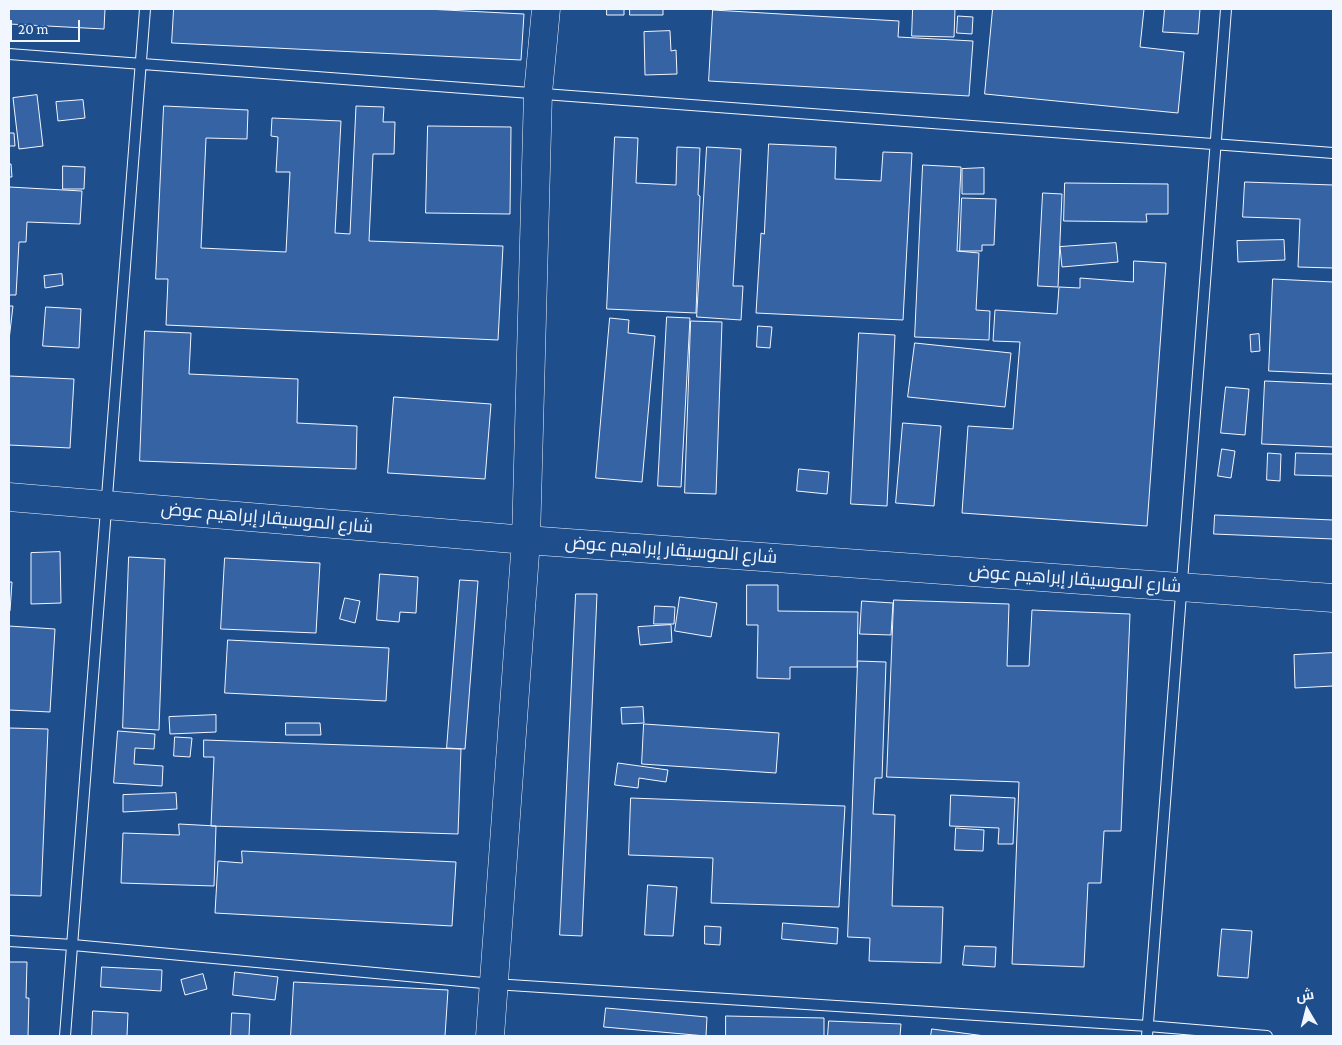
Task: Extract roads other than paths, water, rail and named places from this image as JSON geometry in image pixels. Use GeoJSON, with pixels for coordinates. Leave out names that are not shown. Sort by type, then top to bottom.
{"type":"FeatureCollection","features":[{"type":"Feature","properties":{"kind":"street"},"geometry":{"type":"LineString","coordinates":[[490,1036],[526,540],[538,94],[546,9]]}},
{"type":"Feature","properties":{"kind":"street","name":"شارع الموسيقار إبراهيم عوض"},"geometry":{"type":"LineString","coordinates":[[9,497],[526,540],[1333,598]]}},
{"type":"Feature","properties":{"kind":"lane"},"geometry":{"type":"LineString","coordinates":[[66,1036],[145,9]]}},
{"type":"Feature","properties":{"kind":"lane"},"geometry":{"type":"LineString","coordinates":[[1147,1031],[1226,9]]}},
{"type":"Feature","properties":{"kind":"lane"},"geometry":{"type":"LineString","coordinates":[[9,54],[1333,153]]}},
{"type":"Feature","properties":{"kind":"lane"},"geometry":{"type":"LineString","coordinates":[[9,940],[494,984],[1147,1031],[1267,1036]]}}]}
